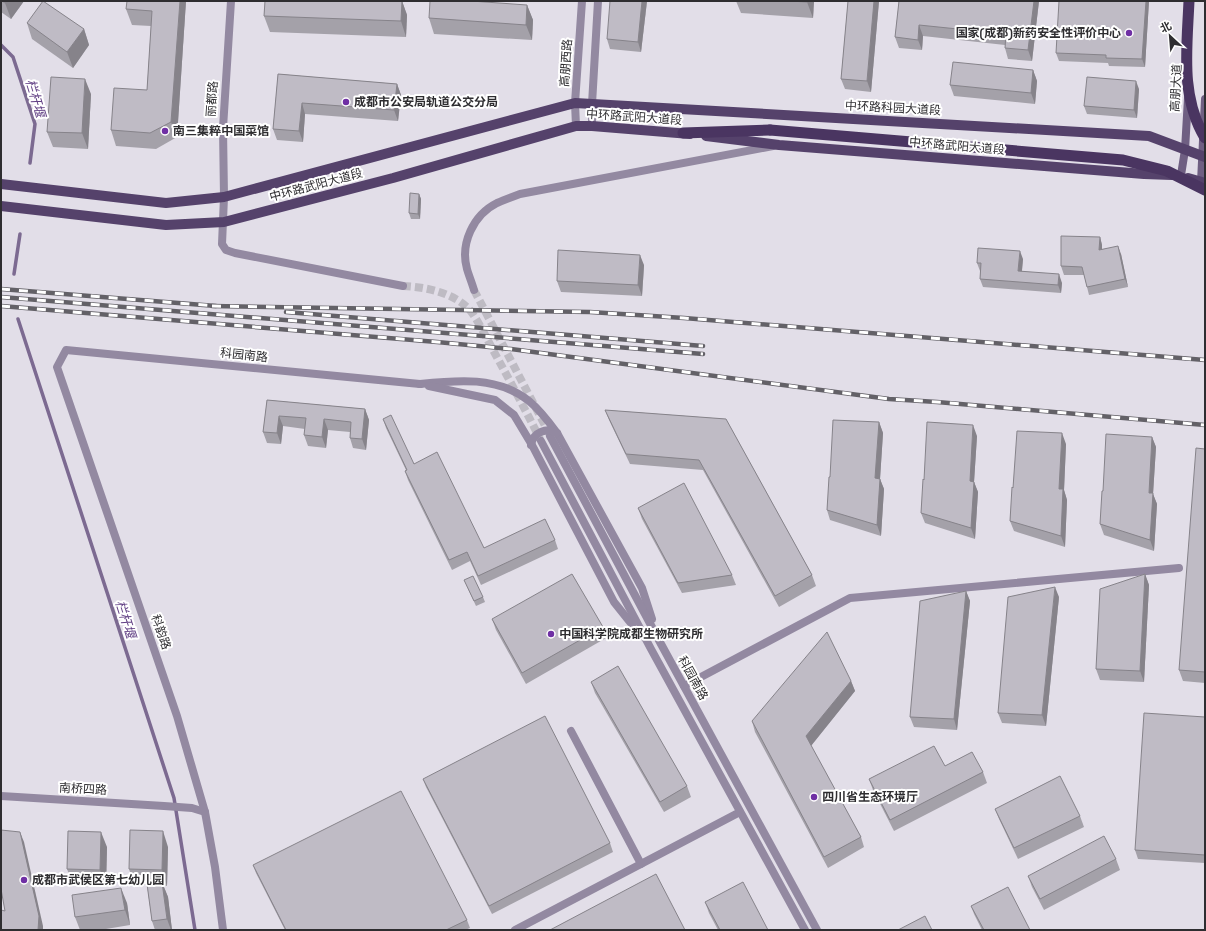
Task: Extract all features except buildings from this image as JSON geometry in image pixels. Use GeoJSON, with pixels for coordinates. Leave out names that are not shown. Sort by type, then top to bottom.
{"type":"FeatureCollection","features":[{"type":"Feature","properties":{"kind":"highway"},"geometry":{"type":"LineString","coordinates":[[1189,1],[1186,80],[1191,108],[1205,138]]}},
{"type":"Feature","properties":{"kind":"highway"},"geometry":{"type":"LineString","coordinates":[[683,133],[770,130],[1123,160],[1167,171],[1204,185]]}},
{"type":"Feature","properties":{"kind":"main road","name":"高朋大道"},"geometry":{"type":"LineString","coordinates":[[1181,175],[1185,150],[1193,1]]}},
{"type":"Feature","properties":{"kind":"main road"},"geometry":{"type":"LineString","coordinates":[[1204,185],[1205,99]]}},
{"type":"Feature","properties":{"kind":"main road","name":"中环路武阳大道段"},"geometry":{"type":"LineString","coordinates":[[1,184],[166,203],[224,197],[575,103]]}},
{"type":"Feature","properties":{"kind":"main road","name":"中环路科园大道段"},"geometry":{"type":"LineString","coordinates":[[575,103],[1148,136],[1204,156]]}},
{"type":"Feature","properties":{"kind":"main road","name":"中环路武阳大道段"},"geometry":{"type":"LineString","coordinates":[[1,206],[166,225],[224,222],[393,178],[576,126],[683,133],[779,145],[1136,173],[1181,175],[1204,185]]}},
{"type":"Feature","properties":{"kind":"street","name":"丽都路"},"geometry":{"type":"LineString","coordinates":[[231,1],[222,128],[224,197],[222,244],[226,250],[235,253],[403,286]]}},
{"type":"Feature","properties":{"kind":"street","name":"高朋西路"},"geometry":{"type":"LineString","coordinates":[[576,126],[575,103],[582,1]]}},
{"type":"Feature","properties":{"kind":"street"},"geometry":{"type":"LineString","coordinates":[[592,126],[598,1]]}},
{"type":"Feature","properties":{"kind":"street"},"geometry":{"type":"LineString","coordinates":[[474,290],[466,268],[465,248],[471,229],[480,215],[496,203],[520,194],[779,145]]}},
{"type":"Feature","properties":{"kind":"street","name":"科园南路"},"geometry":{"type":"LineString","coordinates":[[66,350],[420,384],[453,381],[499,384],[520,394],[542,414],[554,435],[661,644],[817,930]]}},
{"type":"Feature","properties":{"kind":"street","name":"科韵路"},"geometry":{"type":"LineString","coordinates":[[66,350],[56,366],[177,716],[205,812],[215,867],[223,930]]}},
{"type":"Feature","properties":{"kind":"street"},"geometry":{"type":"LineString","coordinates":[[420,384],[495,400],[514,415],[614,602],[651,649]]}},
{"type":"Feature","properties":{"kind":"street"},"geometry":{"type":"LineString","coordinates":[[531,445],[534,437],[545,430],[552,430],[554,435]]}},
{"type":"Feature","properties":{"kind":"street","name":"科园南路"},"geometry":{"type":"LineString","coordinates":[[541,441],[651,649],[805,930]]}},
{"type":"Feature","properties":{"kind":"street"},"geometry":{"type":"LineString","coordinates":[[684,686],[850,598],[1179,568]]}},
{"type":"Feature","properties":{"kind":"street"},"geometry":{"type":"LineString","coordinates":[[571,731],[641,864]]}},
{"type":"Feature","properties":{"kind":"street","name":"南桥四路"},"geometry":{"type":"LineString","coordinates":[[1,796],[192,808],[205,812]]}},
{"type":"Feature","properties":{"kind":"street"},"geometry":{"type":"LineString","coordinates":[[515,930],[740,812]]}},
{"type":"Feature","properties":{"kind":"waterway","name":"栏杆堰"},"geometry":{"type":"LineString","coordinates":[[1,45],[13,57],[35,124],[30,163]]}},
{"type":"Feature","properties":{"kind":"waterway","name":"栏杆堰"},"geometry":{"type":"LineString","coordinates":[[14,274],[20,234]]}},
{"type":"Feature","properties":{"kind":"waterway","name":"栏杆堰"},"geometry":{"type":"LineString","coordinates":[[18,319],[174,798],[195,930]]}},
{"type":"Feature","properties":{"kind":"tunnel"},"geometry":{"type":"LineString","coordinates":[[403,286],[429,289],[446,294],[468,308],[481,328],[540,439]]}},
{"type":"Feature","properties":{"kind":"tunnel"},"geometry":{"type":"LineString","coordinates":[[474,290],[550,435]]}},
{"type":"Feature","properties":{"kind":"railway"},"geometry":{"type":"LineString","coordinates":[[1,289],[216,306]]}},
{"type":"Feature","properties":{"kind":"railway"},"geometry":{"type":"LineString","coordinates":[[1,297],[703,354]]}},
{"type":"Feature","properties":{"kind":"railway"},"geometry":{"type":"LineString","coordinates":[[1,306],[511,349],[889,399],[1205,425]]}},
{"type":"Feature","properties":{"kind":"railway"},"geometry":{"type":"LineString","coordinates":[[212,306],[590,312],[684,318],[1205,360]]}},
{"type":"Feature","properties":{"kind":"railway"},"geometry":{"type":"LineString","coordinates":[[286,312],[703,346]]}},
{"type":"Feature","properties":{"kind":"place","name":"国家(成都)新药安全性评价中心"},"geometry":{"type":"Point","coordinates":[1129,33]}},
{"type":"Feature","properties":{"kind":"place","name":"成都市公安局轨道公交分局"},"geometry":{"type":"Point","coordinates":[346,102]}},
{"type":"Feature","properties":{"kind":"place","name":"南三集粹中国菜馆"},"geometry":{"type":"Point","coordinates":[165,131]}},
{"type":"Feature","properties":{"kind":"place","name":"中国科学院成都生物研究所"},"geometry":{"type":"Point","coordinates":[551,634]}},
{"type":"Feature","properties":{"kind":"place","name":"四川省生态环境厅"},"geometry":{"type":"Point","coordinates":[814,797]}},
{"type":"Feature","properties":{"kind":"place","name":"成都市武侯区第七幼儿园"},"geometry":{"type":"Point","coordinates":[24,880]}}]}
